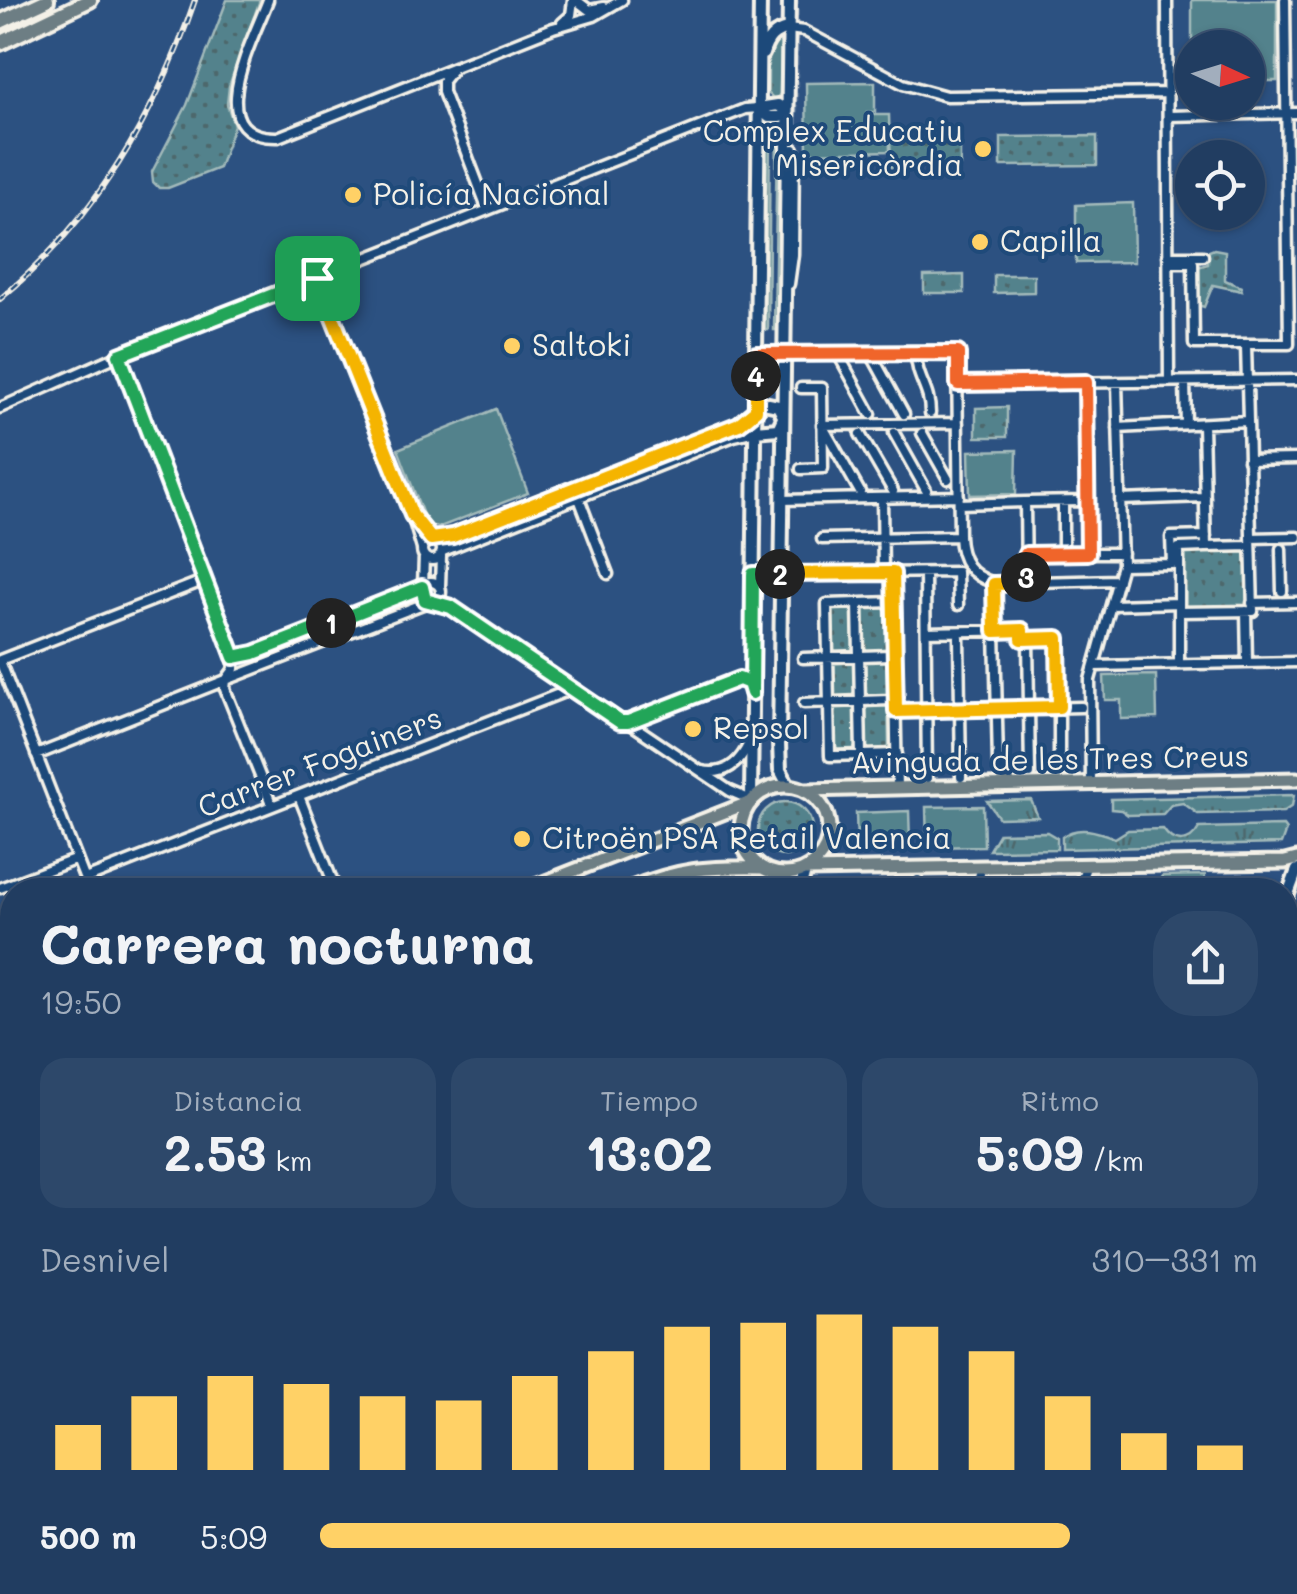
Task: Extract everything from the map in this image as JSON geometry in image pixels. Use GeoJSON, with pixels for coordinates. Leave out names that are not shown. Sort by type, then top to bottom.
{"type":"FeatureCollection","features":[{"type":"Feature","properties":{"kind":"highway"},"geometry":{"type":"LineString","coordinates":[[0,22],[47,0]]}},
{"type":"Feature","properties":{"kind":"highway"},"geometry":{"type":"LineString","coordinates":[[0,43],[90,0]]}},
{"type":"Feature","properties":{"kind":"main road"},"geometry":{"type":"LineString","coordinates":[[760,0],[753,729],[750,801],[741,820],[742,839],[752,859],[776,874],[1297,859]]}},
{"type":"Feature","properties":{"kind":"main road"},"geometry":{"type":"LineString","coordinates":[[788,785],[780,770],[779,743],[789,0]]}},
{"type":"Feature","properties":{"kind":"main road"},"geometry":{"type":"LineString","coordinates":[[759,68],[769,39],[788,29]]}},
{"type":"Feature","properties":{"kind":"main road"},"geometry":{"type":"LineString","coordinates":[[759,108],[778,104],[786,111]]}},
{"type":"Feature","properties":{"kind":"main road"},"geometry":{"type":"LineString","coordinates":[[756,354],[784,355]]}},
{"type":"Feature","properties":{"kind":"main road"},"geometry":{"type":"LineString","coordinates":[[756,410],[764,403],[773,403],[783,417],[778,429],[756,431]]}},
{"type":"Feature","properties":{"kind":"main road"},"geometry":{"type":"LineString","coordinates":[[753,574],[782,574]]}},
{"type":"Feature","properties":{"kind":"main road","name":"Avinguda de les Tres Creus"},"geometry":{"type":"LineString","coordinates":[[805,790],[1297,779]]}},
{"type":"Feature","properties":{"kind":"main road"},"geometry":{"type":"LineString","coordinates":[[555,878],[750,801],[766,789],[788,785],[805,790],[819,802],[829,824],[825,849],[804,878]]}},
{"type":"Feature","properties":{"kind":"main road"},"geometry":{"type":"LineString","coordinates":[[656,878],[699,868],[763,868]]}},
{"type":"Feature","properties":{"kind":"main road"},"geometry":{"type":"LineString","coordinates":[[776,874],[777,878]]}},
{"type":"Feature","properties":{"kind":"street"},"geometry":{"type":"LineString","coordinates":[[268,0],[234,100],[240,120],[250,132],[278,137],[553,28],[594,16],[608,6]]}},
{"type":"Feature","properties":{"kind":"street"},"geometry":{"type":"LineString","coordinates":[[553,28],[569,19],[574,0],[589,10],[622,0]]}},
{"type":"Feature","properties":{"kind":"street"},"geometry":{"type":"LineString","coordinates":[[1168,0],[1168,382]]}},
{"type":"Feature","properties":{"kind":"street"},"geometry":{"type":"LineString","coordinates":[[1169,259],[1193,262],[1194,344],[1288,344],[1292,256],[1285,114],[1286,0]]}},
{"type":"Feature","properties":{"kind":"street"},"geometry":{"type":"LineString","coordinates":[[788,29],[804,31],[904,84],[946,96],[1168,93]]}},
{"type":"Feature","properties":{"kind":"street"},"geometry":{"type":"LineString","coordinates":[[443,92],[445,76],[460,65]]}},
{"type":"Feature","properties":{"kind":"street"},"geometry":{"type":"LineString","coordinates":[[418,81],[432,82],[443,92],[488,210]]}},
{"type":"Feature","properties":{"kind":"street"},"geometry":{"type":"LineString","coordinates":[[0,408],[119,355],[740,111],[759,108]]}},
{"type":"Feature","properties":{"kind":"street"},"geometry":{"type":"LineString","coordinates":[[1168,116],[1297,113]]}},
{"type":"Feature","properties":{"kind":"street"},"geometry":{"type":"LineString","coordinates":[[784,318],[793,256],[794,149]]}},
{"type":"Feature","properties":{"kind":"street"},"geometry":{"type":"LineString","coordinates":[[1169,259],[1203,256]]}},
{"type":"Feature","properties":{"kind":"street"},"geometry":{"type":"LineString","coordinates":[[317,278],[412,515],[423,552],[422,596],[464,616],[620,722],[739,679],[749,683],[752,693]]}},
{"type":"Feature","properties":{"kind":"street"},"geometry":{"type":"LineString","coordinates":[[1246,344],[1251,542],[1247,663]]}},
{"type":"Feature","properties":{"kind":"street"},"geometry":{"type":"LineString","coordinates":[[784,355],[958,353],[959,536],[965,562],[981,579],[994,584],[1118,580]]}},
{"type":"Feature","properties":{"kind":"street"},"geometry":{"type":"LineString","coordinates":[[838,354],[871,414]]}},
{"type":"Feature","properties":{"kind":"street"},"geometry":{"type":"LineString","coordinates":[[871,354],[904,414]]}},
{"type":"Feature","properties":{"kind":"street"},"geometry":{"type":"LineString","coordinates":[[916,354],[916,372],[930,396],[930,414]]}},
{"type":"Feature","properties":{"kind":"street"},"geometry":{"type":"LineString","coordinates":[[119,355],[234,657],[234,669],[225,689],[272,806]]}},
{"type":"Feature","properties":{"kind":"street"},"geometry":{"type":"LineString","coordinates":[[958,384],[1297,380]]}},
{"type":"Feature","properties":{"kind":"street"},"geometry":{"type":"LineString","coordinates":[[1086,382],[1088,553]]}},
{"type":"Feature","properties":{"kind":"street"},"geometry":{"type":"LineString","coordinates":[[1091,784],[1090,680],[1122,565],[1117,382]]}},
{"type":"Feature","properties":{"kind":"street"},"geometry":{"type":"LineString","coordinates":[[1185,382],[1186,424]]}},
{"type":"Feature","properties":{"kind":"street"},"geometry":{"type":"LineString","coordinates":[[801,388],[822,388],[823,468],[801,469]]}},
{"type":"Feature","properties":{"kind":"street"},"geometry":{"type":"LineString","coordinates":[[423,552],[432,560],[576,492],[732,427],[756,410]]}},
{"type":"Feature","properties":{"kind":"street"},"geometry":{"type":"LineString","coordinates":[[1118,428],[1247,421]]}},
{"type":"Feature","properties":{"kind":"street"},"geometry":{"type":"LineString","coordinates":[[822,425],[958,423]]}},
{"type":"Feature","properties":{"kind":"street"},"geometry":{"type":"LineString","coordinates":[[1202,424],[1206,548]]}},
{"type":"Feature","properties":{"kind":"street"},"geometry":{"type":"LineString","coordinates":[[822,425],[860,492]]}},
{"type":"Feature","properties":{"kind":"street"},"geometry":{"type":"LineString","coordinates":[[423,552],[434,540],[756,431]]}},
{"type":"Feature","properties":{"kind":"street"},"geometry":{"type":"LineString","coordinates":[[894,433],[926,490]]}},
{"type":"Feature","properties":{"kind":"street"},"geometry":{"type":"LineString","coordinates":[[922,433],[948,479]]}},
{"type":"Feature","properties":{"kind":"street"},"geometry":{"type":"LineString","coordinates":[[860,434],[892,491]]}},
{"type":"Feature","properties":{"kind":"street"},"geometry":{"type":"LineString","coordinates":[[1248,460],[1297,460]]}},
{"type":"Feature","properties":{"kind":"street"},"geometry":{"type":"LineString","coordinates":[[576,492],[608,574]]}},
{"type":"Feature","properties":{"kind":"street"},"geometry":{"type":"LineString","coordinates":[[882,498],[882,538],[894,602],[898,788]]}},
{"type":"Feature","properties":{"kind":"street"},"geometry":{"type":"LineString","coordinates":[[1120,500],[1205,498]]}},
{"type":"Feature","properties":{"kind":"street"},"geometry":{"type":"LineString","coordinates":[[782,500],[1082,501]]}},
{"type":"Feature","properties":{"kind":"street"},"geometry":{"type":"LineString","coordinates":[[1025,502],[1026,583]]}},
{"type":"Feature","properties":{"kind":"street"},"geometry":{"type":"LineString","coordinates":[[1063,502],[1063,554]]}},
{"type":"Feature","properties":{"kind":"street"},"geometry":{"type":"LineString","coordinates":[[36,755],[431,602],[441,589],[442,553],[412,515]]}},
{"type":"Feature","properties":{"kind":"street"},"geometry":{"type":"LineString","coordinates":[[822,539],[959,536]]}},
{"type":"Feature","properties":{"kind":"street"},"geometry":{"type":"LineString","coordinates":[[1122,565],[1172,564],[1171,537],[1206,536]]}},
{"type":"Feature","properties":{"kind":"street"},"geometry":{"type":"LineString","coordinates":[[1180,664],[1178,548],[1297,537]]}},
{"type":"Feature","properties":{"kind":"street"},"geometry":{"type":"LineString","coordinates":[[1281,549],[1282,591]]}},
{"type":"Feature","properties":{"kind":"street"},"geometry":{"type":"LineString","coordinates":[[1026,554],[1122,553]]}},
{"type":"Feature","properties":{"kind":"street"},"geometry":{"type":"LineString","coordinates":[[782,574],[957,572],[958,605]]}},
{"type":"Feature","properties":{"kind":"street"},"geometry":{"type":"LineString","coordinates":[[925,573],[927,778]]}},
{"type":"Feature","properties":{"kind":"street"},"geometry":{"type":"LineString","coordinates":[[85,878],[0,661],[205,580]]}},
{"type":"Feature","properties":{"kind":"street"},"geometry":{"type":"LineString","coordinates":[[234,657],[254,653],[432,581],[464,616]]}},
{"type":"Feature","properties":{"kind":"street"},"geometry":{"type":"LineString","coordinates":[[994,584],[998,764],[1012,786]]}},
{"type":"Feature","properties":{"kind":"street"},"geometry":{"type":"LineString","coordinates":[[894,602],[827,604],[828,657],[830,756],[897,754]]}},
{"type":"Feature","properties":{"kind":"street"},"geometry":{"type":"LineString","coordinates":[[1112,605],[1250,608],[1297,602]]}},
{"type":"Feature","properties":{"kind":"street"},"geometry":{"type":"LineString","coordinates":[[858,603],[861,755]]}},
{"type":"Feature","properties":{"kind":"street"},"geometry":{"type":"LineString","coordinates":[[926,632],[1022,630],[1022,639],[1058,638],[1059,773]]}},
{"type":"Feature","properties":{"kind":"street"},"geometry":{"type":"LineString","coordinates":[[959,637],[961,778]]}},
{"type":"Feature","properties":{"kind":"street"},"geometry":{"type":"LineString","coordinates":[[1028,638],[1030,774]]}},
{"type":"Feature","properties":{"kind":"street"},"geometry":{"type":"LineString","coordinates":[[803,658],[890,655]]}},
{"type":"Feature","properties":{"kind":"street"},"geometry":{"type":"LineString","coordinates":[[1094,666],[1297,662]]}},
{"type":"Feature","properties":{"kind":"street"},"geometry":{"type":"LineString","coordinates":[[0,680],[10,686]]}},
{"type":"Feature","properties":{"kind":"street","name":"Carrer Fogainers"},"geometry":{"type":"LineString","coordinates":[[88,878],[572,689]]}},
{"type":"Feature","properties":{"kind":"street"},"geometry":{"type":"LineString","coordinates":[[804,703],[890,700]]}},
{"type":"Feature","properties":{"kind":"street"},"geometry":{"type":"LineString","coordinates":[[896,711],[1081,707]]}},
{"type":"Feature","properties":{"kind":"street"},"geometry":{"type":"LineString","coordinates":[[628,722],[730,792],[750,801]]}},
{"type":"Feature","properties":{"kind":"street"},"geometry":{"type":"LineString","coordinates":[[694,767],[713,773],[728,769],[747,749],[753,729]]}},
{"type":"Feature","properties":{"kind":"street"},"geometry":{"type":"LineString","coordinates":[[983,786],[998,764]]}},
{"type":"Feature","properties":{"kind":"street"},"geometry":{"type":"LineString","coordinates":[[299,796],[331,878]]}},
{"type":"Feature","properties":{"kind":"street"},"geometry":{"type":"LineString","coordinates":[[26,878],[77,858]]}},
{"type":"Feature","properties":{"kind":"street"},"geometry":{"type":"LineString","coordinates":[[1082,878],[1087,865]]}},
{"type":"Feature","properties":{"kind":"street"},"geometry":{"type":"LineString","coordinates":[[979,878],[982,867]]}},
{"type":"Feature","properties":{"kind":"street"},"geometry":{"type":"LineString","coordinates":[[683,878],[699,868]]}},
{"type":"Feature","properties":{"kind":"green space"},"geometry":{"type":"Polygon","coordinates":[[[227,0],[260,0],[229,86],[227,104],[234,125],[219,168],[159,188],[153,182],[152,172],[187,105],[227,0]]]}},
{"type":"Feature","properties":{"kind":"green space"},"geometry":{"type":"Polygon","coordinates":[[[1192,0],[1277,0],[1277,81],[1265,81],[1265,30],[1192,30],[1192,0]]]}},
{"type":"Feature","properties":{"kind":"green space"},"geometry":{"type":"Polygon","coordinates":[[[781,41],[780,94],[775,100],[768,93],[768,52],[781,41]]]}},
{"type":"Feature","properties":{"kind":"green space"},"geometry":{"type":"Polygon","coordinates":[[[875,82],[875,112],[867,115],[889,115],[890,151],[807,153],[806,83],[875,82]]]}},
{"type":"Feature","properties":{"kind":"green space"},"geometry":{"type":"Polygon","coordinates":[[[767,131],[770,131],[765,330],[767,131]]]}},
{"type":"Feature","properties":{"kind":"green space"},"geometry":{"type":"Polygon","coordinates":[[[777,131],[780,131],[774,330],[777,131]]]}},
{"type":"Feature","properties":{"kind":"green space"},"geometry":{"type":"Polygon","coordinates":[[[1097,136],[1097,165],[1001,166],[1001,137],[1097,136]]]}},
{"type":"Feature","properties":{"kind":"green space"},"geometry":{"type":"Polygon","coordinates":[[[960,138],[960,166],[891,167],[890,140],[960,138]]]}},
{"type":"Feature","properties":{"kind":"green space"},"geometry":{"type":"Polygon","coordinates":[[[1133,203],[1134,262],[1076,263],[1076,205],[1133,203]]]}},
{"type":"Feature","properties":{"kind":"green space"},"geometry":{"type":"Polygon","coordinates":[[[1209,251],[1225,251],[1225,280],[1242,291],[1213,285],[1204,307],[1198,305],[1198,267],[1208,264],[1209,251]]]}},
{"type":"Feature","properties":{"kind":"green space"},"geometry":{"type":"Polygon","coordinates":[[[964,275],[964,293],[924,293],[924,276],[964,275]]]}},
{"type":"Feature","properties":{"kind":"green space"},"geometry":{"type":"Polygon","coordinates":[[[994,275],[1034,275],[1034,292],[994,293],[994,275]]]}},
{"type":"Feature","properties":{"kind":"green space"},"geometry":{"type":"Polygon","coordinates":[[[1007,407],[1007,437],[976,437],[976,408],[1007,407]]]}},
{"type":"Feature","properties":{"kind":"green space"},"geometry":{"type":"Polygon","coordinates":[[[496,409],[528,493],[440,527],[431,526],[425,520],[398,449],[496,409]]]}},
{"type":"Feature","properties":{"kind":"green space"},"geometry":{"type":"Polygon","coordinates":[[[1017,450],[1016,494],[970,495],[969,451],[1017,450]]]}},
{"type":"Feature","properties":{"kind":"green space"},"geometry":{"type":"Polygon","coordinates":[[[1246,552],[1247,606],[1183,607],[1182,553],[1246,552]]]}},
{"type":"Feature","properties":{"kind":"green space"},"geometry":{"type":"Polygon","coordinates":[[[887,605],[889,752],[838,752],[833,746],[832,611],[836,607],[887,605]]]}},
{"type":"Feature","properties":{"kind":"green space"},"geometry":{"type":"Polygon","coordinates":[[[1156,675],[1157,718],[1121,719],[1121,700],[1105,700],[1104,676],[1156,675]]]}},
{"type":"Feature","properties":{"kind":"green space"},"geometry":{"type":"Polygon","coordinates":[[[1294,795],[1292,806],[1283,812],[1198,814],[1183,803],[1171,805],[1163,814],[1128,815],[1111,809],[1111,799],[1294,795]]]}},
{"type":"Feature","properties":{"kind":"green space"},"geometry":{"type":"Polygon","coordinates":[[[1031,800],[1038,817],[999,818],[987,801],[1031,800]]]}},
{"type":"Feature","properties":{"kind":"green space"},"geometry":{"type":"Polygon","coordinates":[[[785,802],[804,810],[812,829],[804,848],[785,856],[766,848],[758,829],[766,810],[785,802]]]}},
{"type":"Feature","properties":{"kind":"green space"},"geometry":{"type":"Polygon","coordinates":[[[983,806],[984,846],[927,847],[926,807],[983,806]]]}},
{"type":"Feature","properties":{"kind":"green space"},"geometry":{"type":"Polygon","coordinates":[[[909,811],[910,842],[857,844],[856,813],[909,811]]]}},
{"type":"Feature","properties":{"kind":"green space"},"geometry":{"type":"Polygon","coordinates":[[[1283,826],[1286,830],[1281,844],[1062,849],[1062,837],[1082,830],[1115,838],[1128,830],[1163,829],[1181,841],[1191,838],[1199,828],[1283,826]]]}},
{"type":"Feature","properties":{"kind":"green space"},"geometry":{"type":"Polygon","coordinates":[[[1047,832],[1057,838],[1057,849],[989,850],[999,833],[1047,832]]]}},
{"type":"Feature","properties":{"kind":"green space"},"geometry":{"type":"Polygon","coordinates":[[[1205,875],[1205,878],[1162,876],[1205,875]]]}},
{"type":"Feature","properties":{"kind":"tunnel"},"geometry":{"type":"LineString","coordinates":[[794,149],[795,0]]}},
{"type":"Feature","properties":{"kind":"railway"},"geometry":{"type":"LineString","coordinates":[[0,299],[65,235],[118,163],[161,85],[195,0]]}},
{"type":"Feature","properties":{"kind":"place","name":"Complex Educatiu Misericòrdia"},"geometry":{"type":"Point","coordinates":[983,149]}},
{"type":"Feature","properties":{"kind":"place","name":"Policía Nacional"},"geometry":{"type":"Point","coordinates":[353,195]}},
{"type":"Feature","properties":{"kind":"place","name":"Capilla"},"geometry":{"type":"Point","coordinates":[980,242]}},
{"type":"Feature","properties":{"kind":"place","name":"Saltoki"},"geometry":{"type":"Point","coordinates":[512,346]}},
{"type":"Feature","properties":{"kind":"place","name":"Repsol"},"geometry":{"type":"Point","coordinates":[693,729]}},
{"type":"Feature","properties":{"kind":"place","name":"Citroën PSA Retail Valencia"},"geometry":{"type":"Point","coordinates":[522,839]}},
{"type":"Feature","properties":{"kind":"route"},"geometry":{"type":"LineString","coordinates":[[317,278],[412,515],[431,539],[437,540],[739,424],[756,410],[756,354],[958,353],[958,384],[1086,382],[1088,553],[1026,554],[1026,583],[994,584],[995,631],[1022,630],[1022,639],[1058,638],[1059,707],[896,711],[893,573],[753,574],[752,693],[749,683],[739,679],[628,722],[620,722],[451,607],[428,602],[422,596],[422,587],[254,653],[234,657],[119,355],[317,278]]}}]}
